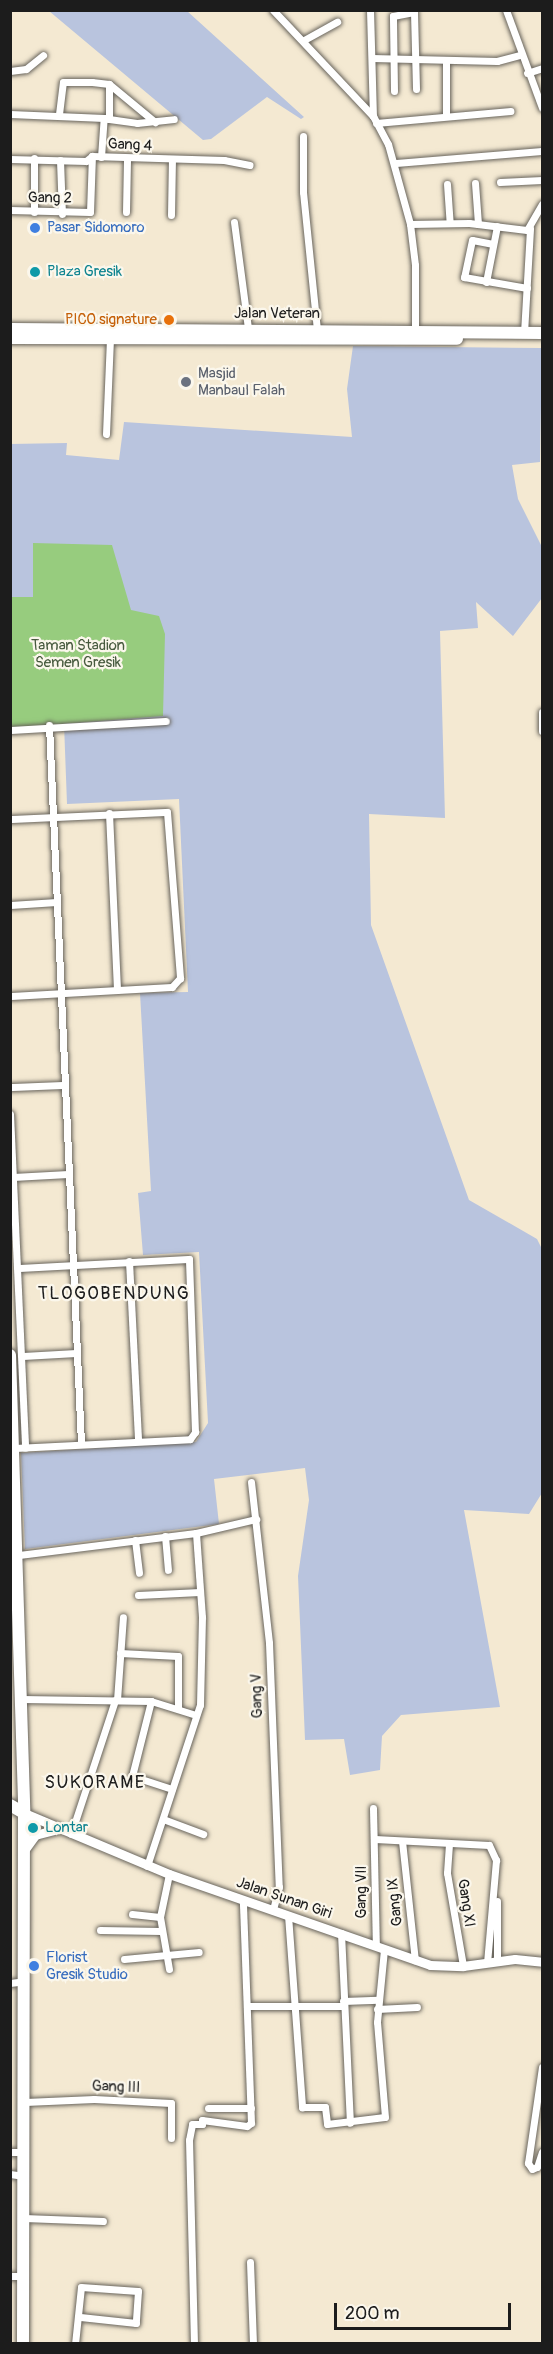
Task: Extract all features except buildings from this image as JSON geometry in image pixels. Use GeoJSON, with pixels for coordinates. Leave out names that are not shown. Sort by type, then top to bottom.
{"type":"FeatureCollection","features":[{"type":"Feature","properties":{"kind":"highway","name":"Jalan Veteran"},"geometry":{"type":"LineString","coordinates":[[14,327],[317,329],[367,334]]}},
{"type":"Feature","properties":{"kind":"highway","name":"Jalan Veteran"},"geometry":{"type":"LineString","coordinates":[[10,338],[543,333]]}},
{"type":"Feature","properties":{"kind":"highway","name":"Jalan Veteran"},"geometry":{"type":"LineString","coordinates":[[402,334],[543,339]]}},
{"type":"Feature","properties":{"kind":"highway"},"geometry":{"type":"LineString","coordinates":[[16,1356],[20,1448],[17,1621],[18,1809],[25,1849],[25,2102],[14,2175],[16,2343]]}},
{"type":"Feature","properties":{"kind":"highway"},"geometry":{"type":"LineString","coordinates":[[10,1498],[12,1589],[17,1621],[22,1699],[14,1983],[17,2152],[24,2218],[23,2343]]}},
{"type":"Feature","properties":{"kind":"main road","name":"Jalan Sunan Giri"},"geometry":{"type":"LineString","coordinates":[[18,1809],[58,1829],[147,1866],[415,1960],[444,1967],[492,1962],[543,1962]]}},
{"type":"Feature","properties":{"kind":"main road"},"geometry":{"type":"LineString","coordinates":[[25,1849],[35,1835],[58,1829]]}},
{"type":"Feature","properties":{"kind":"street"},"geometry":{"type":"LineString","coordinates":[[273,10],[304,40],[375,119],[396,163],[410,224],[402,334]]}},
{"type":"Feature","properties":{"kind":"street"},"geometry":{"type":"LineString","coordinates":[[370,10],[375,119]]}},
{"type":"Feature","properties":{"kind":"street"},"geometry":{"type":"LineString","coordinates":[[506,10],[520,55],[543,108]]}},
{"type":"Feature","properties":{"kind":"street"},"geometry":{"type":"LineString","coordinates":[[394,91],[393,16],[414,12],[416,89]]}},
{"type":"Feature","properties":{"kind":"street"},"geometry":{"type":"LineString","coordinates":[[304,40],[337,22]]}},
{"type":"Feature","properties":{"kind":"street"},"geometry":{"type":"LineString","coordinates":[[10,71],[26,69],[44,55]]}},
{"type":"Feature","properties":{"kind":"street"},"geometry":{"type":"LineString","coordinates":[[372,58],[497,61],[520,55]]}},
{"type":"Feature","properties":{"kind":"street"},"geometry":{"type":"LineString","coordinates":[[446,60],[446,116]]}},
{"type":"Feature","properties":{"kind":"street"},"geometry":{"type":"LineString","coordinates":[[527,73],[543,68]]}},
{"type":"Feature","properties":{"kind":"street"},"geometry":{"type":"LineString","coordinates":[[59,114],[64,81],[109,84],[155,122]]}},
{"type":"Feature","properties":{"kind":"street"},"geometry":{"type":"LineString","coordinates":[[101,156],[109,84]]}},
{"type":"Feature","properties":{"kind":"street"},"geometry":{"type":"LineString","coordinates":[[375,119],[510,111]]}},
{"type":"Feature","properties":{"kind":"street"},"geometry":{"type":"LineString","coordinates":[[10,114],[59,114],[155,122],[174,119]]}},
{"type":"Feature","properties":{"kind":"street"},"geometry":{"type":"LineString","coordinates":[[303,136],[302,184],[317,329]]}},
{"type":"Feature","properties":{"kind":"street"},"geometry":{"type":"LineString","coordinates":[[396,163],[543,151]]}},
{"type":"Feature","properties":{"kind":"street","name":"Gang 4"},"geometry":{"type":"LineString","coordinates":[[10,159],[86,161],[92,156],[101,156],[224,160],[250,165]]}},
{"type":"Feature","properties":{"kind":"street","name":"Gang 2"},"geometry":{"type":"LineString","coordinates":[[10,210],[90,212],[92,156]]}},
{"type":"Feature","properties":{"kind":"street"},"geometry":{"type":"LineString","coordinates":[[34,158],[34,212]]}},
{"type":"Feature","properties":{"kind":"street"},"geometry":{"type":"LineString","coordinates":[[126,212],[128,158]]}},
{"type":"Feature","properties":{"kind":"street"},"geometry":{"type":"LineString","coordinates":[[60,160],[62,213]]}},
{"type":"Feature","properties":{"kind":"street"},"geometry":{"type":"LineString","coordinates":[[171,215],[172,160]]}},
{"type":"Feature","properties":{"kind":"street"},"geometry":{"type":"LineString","coordinates":[[501,182],[543,180]]}},
{"type":"Feature","properties":{"kind":"street"},"geometry":{"type":"LineString","coordinates":[[475,183],[478,224]]}},
{"type":"Feature","properties":{"kind":"street"},"geometry":{"type":"LineString","coordinates":[[447,184],[450,223]]}},
{"type":"Feature","properties":{"kind":"street"},"geometry":{"type":"LineString","coordinates":[[524,333],[530,228],[543,204]]}},
{"type":"Feature","properties":{"kind":"street"},"geometry":{"type":"LineString","coordinates":[[234,222],[248,329]]}},
{"type":"Feature","properties":{"kind":"street"},"geometry":{"type":"LineString","coordinates":[[410,224],[450,223],[530,228]]}},
{"type":"Feature","properties":{"kind":"street"},"geometry":{"type":"LineString","coordinates":[[486,282],[497,226]]}},
{"type":"Feature","properties":{"kind":"street"},"geometry":{"type":"LineString","coordinates":[[493,244],[472,240],[464,274],[467,279],[527,288]]}},
{"type":"Feature","properties":{"kind":"street"},"geometry":{"type":"LineString","coordinates":[[106,434],[110,338]]}},
{"type":"Feature","properties":{"kind":"street"},"geometry":{"type":"LineString","coordinates":[[543,712],[543,731]]}},
{"type":"Feature","properties":{"kind":"street"},"geometry":{"type":"LineString","coordinates":[[10,730],[49,725],[166,721]]}},
{"type":"Feature","properties":{"kind":"street"},"geometry":{"type":"LineString","coordinates":[[49,725],[81,1444]]}},
{"type":"Feature","properties":{"kind":"street"},"geometry":{"type":"LineString","coordinates":[[10,819],[162,810],[169,814],[180,978],[172,987],[10,996]]}},
{"type":"Feature","properties":{"kind":"street"},"geometry":{"type":"LineString","coordinates":[[109,813],[117,990]]}},
{"type":"Feature","properties":{"kind":"street"},"geometry":{"type":"LineString","coordinates":[[10,905],[57,902]]}},
{"type":"Feature","properties":{"kind":"street"},"geometry":{"type":"LineString","coordinates":[[10,1088],[65,1085]]}},
{"type":"Feature","properties":{"kind":"street"},"geometry":{"type":"LineString","coordinates":[[10,1114],[18,1268],[16,1356],[77,1353]]}},
{"type":"Feature","properties":{"kind":"street"},"geometry":{"type":"LineString","coordinates":[[12,1177],[69,1174]]}},
{"type":"Feature","properties":{"kind":"street"},"geometry":{"type":"LineString","coordinates":[[18,1268],[187,1258],[191,1263],[195,1432],[190,1439],[20,1448]]}},
{"type":"Feature","properties":{"kind":"street"},"geometry":{"type":"LineString","coordinates":[[129,1261],[138,1442]]}},
{"type":"Feature","properties":{"kind":"street","name":"Gang V"},"geometry":{"type":"LineString","coordinates":[[251,1482],[269,1643],[279,1887],[273,1910]]}},
{"type":"Feature","properties":{"kind":"street"},"geometry":{"type":"LineString","coordinates":[[19,1555],[196,1533],[256,1519]]}},
{"type":"Feature","properties":{"kind":"street"},"geometry":{"type":"LineString","coordinates":[[147,1866],[201,1704],[200,1592],[196,1533]]}},
{"type":"Feature","properties":{"kind":"street"},"geometry":{"type":"LineString","coordinates":[[165,1536],[168,1570]]}},
{"type":"Feature","properties":{"kind":"street"},"geometry":{"type":"LineString","coordinates":[[135,1540],[139,1573]]}},
{"type":"Feature","properties":{"kind":"street"},"geometry":{"type":"LineString","coordinates":[[138,1595],[200,1592]]}},
{"type":"Feature","properties":{"kind":"street"},"geometry":{"type":"LineString","coordinates":[[71,1834],[116,1700],[123,1617]]}},
{"type":"Feature","properties":{"kind":"street"},"geometry":{"type":"LineString","coordinates":[[120,1653],[178,1656],[178,1707]]}},
{"type":"Feature","properties":{"kind":"street"},"geometry":{"type":"LineString","coordinates":[[22,1699],[151,1701],[178,1707],[196,1715]]}},
{"type":"Feature","properties":{"kind":"street"},"geometry":{"type":"LineString","coordinates":[[151,1701],[132,1776],[172,1789]]}},
{"type":"Feature","properties":{"kind":"street","name":"Gang VII"},"geometry":{"type":"LineString","coordinates":[[350,2123],[385,2117],[377,2008],[380,1947],[373,1808]]}},
{"type":"Feature","properties":{"kind":"street"},"geometry":{"type":"LineString","coordinates":[[163,1819],[203,1834]]}},
{"type":"Feature","properties":{"kind":"street"},"geometry":{"type":"LineString","coordinates":[[375,1839],[489,1845],[496,1860],[492,1962]]}},
{"type":"Feature","properties":{"kind":"street","name":"Gang IX"},"geometry":{"type":"LineString","coordinates":[[402,1841],[415,1960]]}},
{"type":"Feature","properties":{"kind":"street","name":"Gang XI"},"geometry":{"type":"LineString","coordinates":[[449,1844],[447,1873],[463,1966]]}},
{"type":"Feature","properties":{"kind":"street"},"geometry":{"type":"LineString","coordinates":[[169,1874],[160,1917],[169,1969]]}},
{"type":"Feature","properties":{"kind":"street"},"geometry":{"type":"LineString","coordinates":[[194,2343],[189,2140],[192,2124],[202,2124],[202,2120],[249,2126],[251,2108],[243,1900]]}},
{"type":"Feature","properties":{"kind":"street"},"geometry":{"type":"LineString","coordinates":[[132,1914],[160,1917]]}},
{"type":"Feature","properties":{"kind":"street"},"geometry":{"type":"LineString","coordinates":[[288,1915],[302,2107],[325,2107],[327,2124],[350,2123],[341,1933]]}},
{"type":"Feature","properties":{"kind":"street"},"geometry":{"type":"LineString","coordinates":[[100,1930],[161,1931]]}},
{"type":"Feature","properties":{"kind":"street"},"geometry":{"type":"LineString","coordinates":[[124,1959],[199,1952]]}},
{"type":"Feature","properties":{"kind":"street"},"geometry":{"type":"LineString","coordinates":[[248,2007],[378,2000]]}},
{"type":"Feature","properties":{"kind":"street"},"geometry":{"type":"LineString","coordinates":[[377,2008],[417,2007]]}},
{"type":"Feature","properties":{"kind":"street"},"geometry":{"type":"LineString","coordinates":[[543,2067],[528,2163],[532,2169],[537,2167],[543,2152]]}},
{"type":"Feature","properties":{"kind":"street","name":"Gang III"},"geometry":{"type":"LineString","coordinates":[[25,2102],[171,2103],[171,2138]]}},
{"type":"Feature","properties":{"kind":"street"},"geometry":{"type":"LineString","coordinates":[[208,2108],[251,2108]]}},
{"type":"Feature","properties":{"kind":"street"},"geometry":{"type":"LineString","coordinates":[[24,2218],[103,2221]]}},
{"type":"Feature","properties":{"kind":"street"},"geometry":{"type":"LineString","coordinates":[[250,2262],[253,2343]]}},
{"type":"Feature","properties":{"kind":"street"},"geometry":{"type":"LineString","coordinates":[[75,2343],[76,2319],[80,2317],[136,2323],[138,2291],[81,2287],[80,2317]]}},
{"type":"Feature","properties":{"kind":"shaded area"},"geometry":{"type":"Polygon","coordinates":[[[49,11],[187,11],[304,117],[301,119],[267,97],[211,139],[203,140],[49,11]]]}},
{"type":"Feature","properties":{"kind":"shaded area"},"geometry":{"type":"Polygon","coordinates":[[[353,346],[542,348],[540,462],[512,465],[518,499],[542,547],[542,598],[513,636],[476,602],[478,628],[440,631],[445,818],[369,814],[371,925],[469,1200],[537,1239],[542,1249],[542,1493],[529,1514],[464,1510],[500,1707],[401,1715],[382,1736],[380,1770],[350,1775],[344,1739],[305,1740],[298,1576],[309,1500],[305,1468],[214,1479],[219,1524],[25,1549],[21,1453],[196,1442],[208,1423],[199,1252],[143,1255],[138,1193],[151,1191],[140,993],[188,992],[179,799],[67,804],[64,724],[11,728],[10,444],[67,443],[66,455],[119,460],[124,422],[352,437],[347,389],[353,346]]]}},
{"type":"Feature","properties":{"kind":"green space","name":"Taman Stadion Semen Gresik"},"geometry":{"type":"Polygon","coordinates":[[[33,543],[112,545],[131,610],[159,616],[165,634],[163,716],[11,728],[11,597],[33,597],[33,543]]]}},
{"type":"Feature","properties":{"kind":"place","name":"Pasar Sidomoro"},"geometry":{"type":"Point","coordinates":[35,228]}},
{"type":"Feature","properties":{"kind":"place","name":"Plaza Gresik"},"geometry":{"type":"Point","coordinates":[35,272]}},
{"type":"Feature","properties":{"kind":"place","name":"PICO signature"},"geometry":{"type":"Point","coordinates":[169,320]}},
{"type":"Feature","properties":{"kind":"place","name":"Masjid Manbaul Falah"},"geometry":{"type":"Point","coordinates":[186,382]}},
{"type":"Feature","properties":{"kind":"place","name":"Lontar"},"geometry":{"type":"Point","coordinates":[33,1828]}},
{"type":"Feature","properties":{"kind":"place","name":"Florist Gresik Studio"},"geometry":{"type":"Point","coordinates":[34,1966]}},
{"type":"Feature","properties":{"kind":"district","name":"TLOGOBENDUNG"},"geometry":{"type":"Point","coordinates":[114,1294]}},
{"type":"Feature","properties":{"kind":"district","name":"SUKORAME"},"geometry":{"type":"Point","coordinates":[95,1783]}}]}
